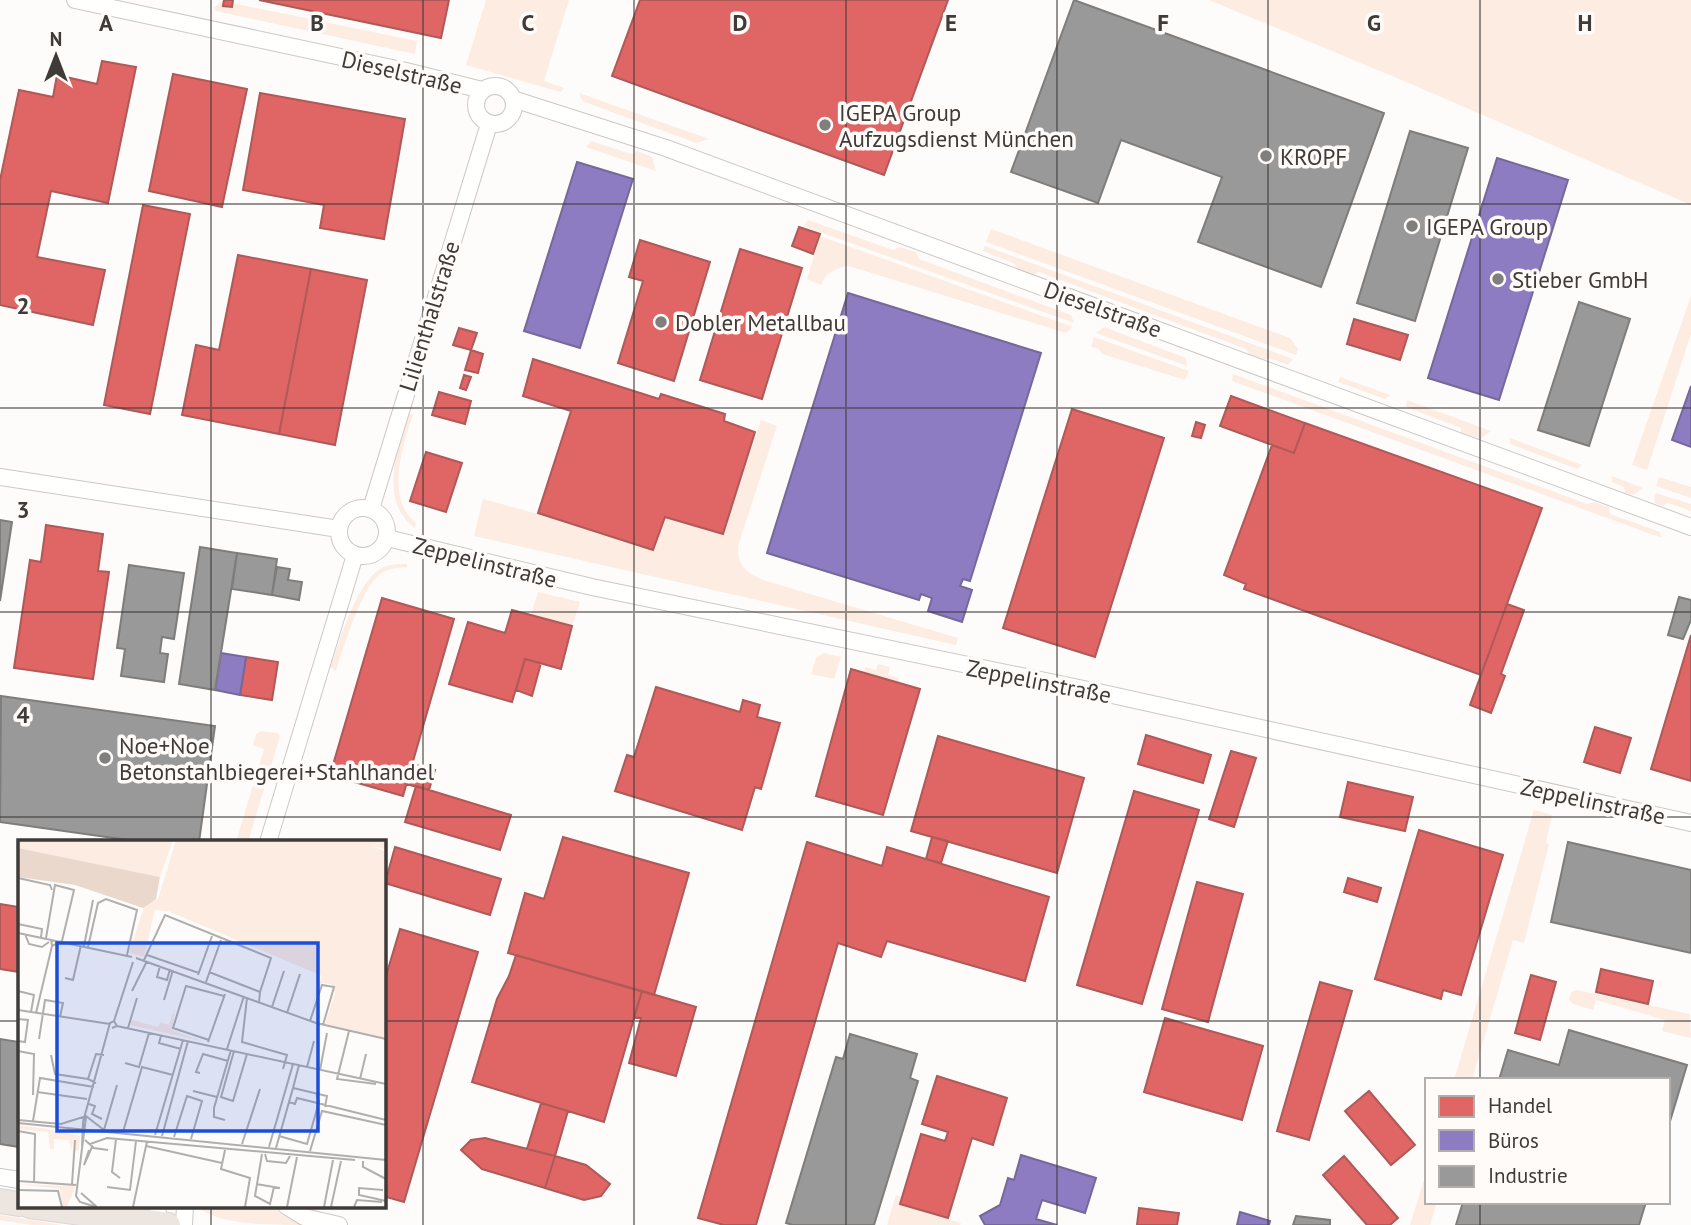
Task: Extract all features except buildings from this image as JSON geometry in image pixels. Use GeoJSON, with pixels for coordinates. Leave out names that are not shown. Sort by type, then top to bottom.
{"type":"FeatureCollection","features":[{"type":"Feature","properties":{"kind":"main road"},"geometry":{"type":"LineString","coordinates":[[0,1201],[18,1204]]}},
{"type":"Feature","properties":{"kind":"main road"},"geometry":{"type":"LineString","coordinates":[[49,1208],[160,1220]]}},
{"type":"Feature","properties":{"kind":"street","name":"Dieselstraße"},"geometry":{"type":"LineString","coordinates":[[75,0],[406,71],[482,90]]}},
{"type":"Feature","properties":{"kind":"street"},"geometry":{"type":"LineString","coordinates":[[498,86],[508,91],[513,99],[511,116],[501,124],[489,124],[479,117],[475,106],[482,90],[498,86]]}},
{"type":"Feature","properties":{"kind":"street","name":"Dieselstraße"},"geometry":{"type":"LineString","coordinates":[[513,99],[654,144],[1691,527]]}},
{"type":"Feature","properties":{"kind":"street","name":"Lilienthalstraße"},"geometry":{"type":"LineString","coordinates":[[371,509],[489,124]]}},
{"type":"Feature","properties":{"kind":"street"},"geometry":{"type":"LineString","coordinates":[[0,477],[339,529]]}},
{"type":"Feature","properties":{"kind":"street"},"geometry":{"type":"LineString","coordinates":[[356,509],[371,509],[387,524],[387,538],[379,552],[363,557],[355,555],[341,542],[339,529],[344,516],[350,512],[356,509]]}},
{"type":"Feature","properties":{"kind":"street","name":"Zeppelinstraße"},"geometry":{"type":"LineString","coordinates":[[387,538],[592,587],[1103,693],[1691,822]]}},
{"type":"Feature","properties":{"kind":"street"},"geometry":{"type":"LineString","coordinates":[[269,840],[355,555]]}},
{"type":"Feature","properties":{"kind":"street"},"geometry":{"type":"LineString","coordinates":[[0,1177],[18,1180]]}},
{"type":"Feature","properties":{"kind":"street"},"geometry":{"type":"LineString","coordinates":[[289,1208],[304,1217],[339,1225]]}},
{"type":"Feature","properties":{"kind":"shaded area"},"geometry":{"type":"Polygon","coordinates":[[[486,0],[569,0],[544,81],[564,88],[561,92],[466,65],[486,0]]]}},
{"type":"Feature","properties":{"kind":"shaded area"},"geometry":{"type":"Polygon","coordinates":[[[1209,0],[1691,0],[1691,205],[1411,84],[1209,0]]]}},
{"type":"Feature","properties":{"kind":"shaded area"},"geometry":{"type":"Polygon","coordinates":[[[222,1],[417,41],[415,54],[216,11],[214,8],[222,1]]]}},
{"type":"Feature","properties":{"kind":"shaded area"},"geometry":{"type":"Polygon","coordinates":[[[579,93],[709,139],[696,143],[582,101],[579,93]]]}},
{"type":"Feature","properties":{"kind":"shaded area"},"geometry":{"type":"Polygon","coordinates":[[[591,141],[631,154],[637,151],[652,157],[656,171],[586,147],[591,141]]]}},
{"type":"Feature","properties":{"kind":"shaded area"},"geometry":{"type":"Polygon","coordinates":[[[808,220],[893,250],[900,247],[916,252],[919,259],[1071,315],[1074,323],[803,226],[808,220]]]}},
{"type":"Feature","properties":{"kind":"shaded area"},"geometry":{"type":"Polygon","coordinates":[[[991,229],[1290,338],[1298,349],[1296,355],[986,242],[991,229]]]}},
{"type":"Feature","properties":{"kind":"shaded area"},"geometry":{"type":"Polygon","coordinates":[[[820,236],[1073,327],[1066,333],[849,266],[832,271],[821,285],[807,279],[820,236]]]}},
{"type":"Feature","properties":{"kind":"shaded area"},"geometry":{"type":"Polygon","coordinates":[[[985,246],[1293,359],[1288,365],[1269,358],[1263,361],[1250,356],[1246,349],[1039,272],[1032,276],[1018,270],[1015,264],[983,251],[985,246]]]}},
{"type":"Feature","properties":{"kind":"shaded area"},"geometry":{"type":"Polygon","coordinates":[[[1691,296],[1691,334],[1647,470],[1632,465],[1691,296]]]}},
{"type":"Feature","properties":{"kind":"shaded area"},"geometry":{"type":"Polygon","coordinates":[[[1104,327],[1186,358],[1187,366],[1096,333],[1104,327]]]}},
{"type":"Feature","properties":{"kind":"shaded area"},"geometry":{"type":"Polygon","coordinates":[[[1094,337],[1189,371],[1185,380],[1102,354],[1099,349],[1091,347],[1094,337]]]}},
{"type":"Feature","properties":{"kind":"shaded area"},"geometry":{"type":"Polygon","coordinates":[[[1233,374],[1587,504],[1594,502],[1609,507],[1610,514],[1660,532],[1662,538],[1232,381],[1233,374]]]}},
{"type":"Feature","properties":{"kind":"shaded area"},"geometry":{"type":"Polygon","coordinates":[[[1340,377],[1390,395],[1385,399],[1338,382],[1340,377]]]}},
{"type":"Feature","properties":{"kind":"shaded area"},"geometry":{"type":"Polygon","coordinates":[[[1407,400],[1491,431],[1480,439],[1461,433],[1461,428],[1406,407],[1407,400]]]}},
{"type":"Feature","properties":{"kind":"shaded area"},"geometry":{"type":"Polygon","coordinates":[[[406,413],[413,415],[401,457],[399,487],[401,500],[416,523],[415,528],[404,517],[394,490],[396,459],[406,413]]]}},
{"type":"Feature","properties":{"kind":"shaded area"},"geometry":{"type":"Polygon","coordinates":[[[761,420],[777,426],[738,546],[739,559],[744,568],[763,580],[958,638],[956,645],[474,536],[483,499],[652,550],[665,517],[723,534],[761,420]]]}},
{"type":"Feature","properties":{"kind":"shaded area"},"geometry":{"type":"Polygon","coordinates":[[[1510,438],[1582,465],[1577,469],[1510,444],[1510,438]]]}},
{"type":"Feature","properties":{"kind":"shaded area"},"geometry":{"type":"Polygon","coordinates":[[[1612,476],[1643,488],[1633,495],[1625,493],[1624,487],[1612,482],[1612,476]]]}},
{"type":"Feature","properties":{"kind":"shaded area"},"geometry":{"type":"Polygon","coordinates":[[[1659,477],[1691,487],[1691,498],[1656,486],[1659,477]]]}},
{"type":"Feature","properties":{"kind":"shaded area"},"geometry":{"type":"Polygon","coordinates":[[[1656,493],[1691,504],[1691,511],[1668,503],[1663,506],[1655,503],[1656,493]]]}},
{"type":"Feature","properties":{"kind":"shaded area"},"geometry":{"type":"Polygon","coordinates":[[[407,564],[407,567],[383,572],[373,581],[354,619],[336,671],[330,667],[356,600],[371,576],[383,567],[407,564]]]}},
{"type":"Feature","properties":{"kind":"shaded area"},"geometry":{"type":"Polygon","coordinates":[[[538,592],[580,602],[572,626],[531,615],[538,592]]]}},
{"type":"Feature","properties":{"kind":"shaded area"},"geometry":{"type":"Polygon","coordinates":[[[823,653],[841,657],[834,679],[811,674],[816,658],[823,653]]]}},
{"type":"Feature","properties":{"kind":"shaded area"},"geometry":{"type":"Polygon","coordinates":[[[878,664],[890,667],[888,675],[899,678],[897,682],[864,673],[865,667],[876,670],[878,664]]]}},
{"type":"Feature","properties":{"kind":"shaded area"},"geometry":{"type":"Polygon","coordinates":[[[261,731],[277,733],[280,736],[249,840],[237,840],[264,749],[253,745],[256,734],[261,731]]]}},
{"type":"Feature","properties":{"kind":"shaded area"},"geometry":{"type":"Polygon","coordinates":[[[1534,810],[1552,815],[1546,843],[1549,844],[1524,943],[1513,940],[1473,1078],[1455,1078],[1534,810]]]}},
{"type":"Feature","properties":{"kind":"shaded area"},"geometry":{"type":"Polygon","coordinates":[[[1577,990],[1690,1014],[1691,1038],[1662,1031],[1665,1020],[1596,1000],[1593,1010],[1573,1004],[1569,999],[1571,992],[1577,990]]]}},
{"type":"Feature","properties":{"kind":"shaded area"},"geometry":{"type":"Polygon","coordinates":[[[1425,1176],[1425,1204],[1436,1204],[1430,1225],[1410,1225],[1425,1176]]]}},
{"type":"Feature","properties":{"kind":"shaded area"},"geometry":{"type":"Polygon","coordinates":[[[896,1195],[902,1197],[901,1204],[961,1223],[887,1225],[896,1195]]]}},
{"type":"Feature","properties":{"kind":"shaded area"},"geometry":{"type":"Polygon","coordinates":[[[200,1208],[274,1208],[301,1225],[230,1220],[200,1208]]]}},
{"type":"Feature","properties":{"kind":"shaded area"},"geometry":{"type":"Polygon","coordinates":[[[0,1215],[62,1225],[32,1225],[0,1220],[0,1215]]]}},
{"type":"Feature","properties":{"kind":"place","name":"IGEPA Group Aufzugsdienst München"},"geometry":{"type":"Point","coordinates":[825,125]}},
{"type":"Feature","properties":{"kind":"place","name":"KROPF"},"geometry":{"type":"Point","coordinates":[1266,156]}},
{"type":"Feature","properties":{"kind":"place","name":"IGEPA Group"},"geometry":{"type":"Point","coordinates":[1412,226]}},
{"type":"Feature","properties":{"kind":"place","name":"Stieber GmbH"},"geometry":{"type":"Point","coordinates":[1498,279]}},
{"type":"Feature","properties":{"kind":"place","name":"Dobler Metallbau"},"geometry":{"type":"Point","coordinates":[661,322]}},
{"type":"Feature","properties":{"kind":"place","name":"Noe+Noe Betonstahlbiegerei+Stahlhandel"},"geometry":{"type":"Point","coordinates":[105,758]}}]}
